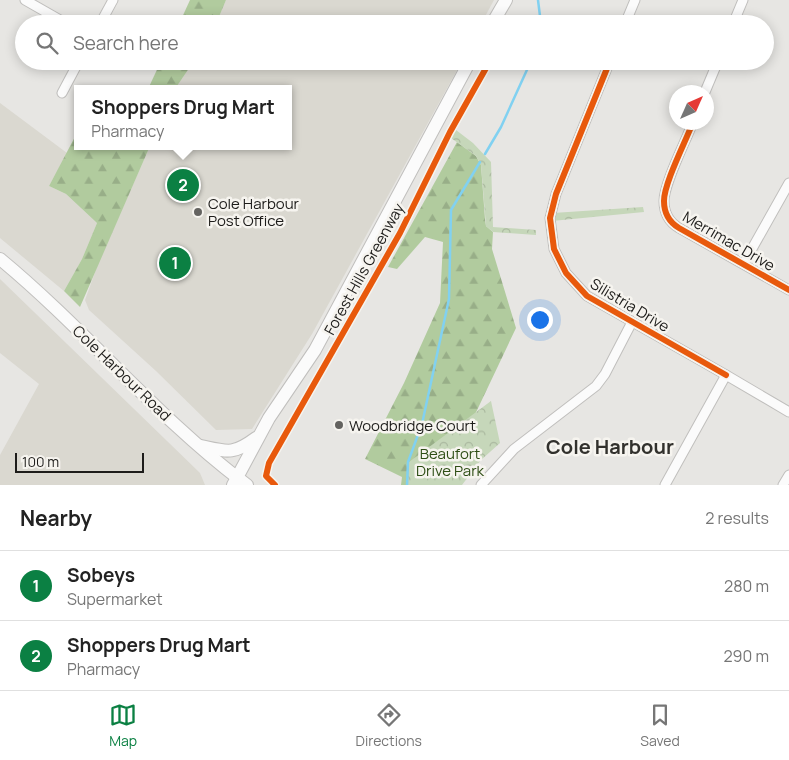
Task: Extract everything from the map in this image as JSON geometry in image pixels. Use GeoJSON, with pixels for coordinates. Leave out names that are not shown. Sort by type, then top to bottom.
{"type":"FeatureCollection","features":[{"type":"Feature","properties":{"kind":"main road"},"geometry":{"type":"LineString","coordinates":[[497,15],[506,0]]}},
{"type":"Feature","properties":{"kind":"main road"},"geometry":{"type":"LineString","coordinates":[[239,483],[260,435],[315,350],[465,70]]}},
{"type":"Feature","properties":{"kind":"main road","name":"Cole Harbour Road"},"geometry":{"type":"LineString","coordinates":[[0,259],[41,295],[160,411],[239,483]]}},
{"type":"Feature","properties":{"kind":"main road"},"geometry":{"type":"LineString","coordinates":[[200,446],[227,452],[239,451],[260,435]]}},
{"type":"Feature","properties":{"kind":"street"},"geometry":{"type":"LineString","coordinates":[[25,0],[51,15]]}},
{"type":"Feature","properties":{"kind":"street"},"geometry":{"type":"LineString","coordinates":[[105,15],[113,0]]}},
{"type":"Feature","properties":{"kind":"street"},"geometry":{"type":"LineString","coordinates":[[629,15],[635,0]]}},
{"type":"Feature","properties":{"kind":"street"},"geometry":{"type":"LineString","coordinates":[[735,15],[739,1]]}},
{"type":"Feature","properties":{"kind":"street"},"geometry":{"type":"LineString","coordinates":[[62,93],[74,70]]}},
{"type":"Feature","properties":{"kind":"street","name":"Silistria Drive"},"geometry":{"type":"LineString","coordinates":[[606,70],[556,194],[550,218],[554,249],[574,284],[587,296],[789,412]]}},
{"type":"Feature","properties":{"kind":"street"},"geometry":{"type":"LineString","coordinates":[[709,85],[715,70]]}},
{"type":"Feature","properties":{"kind":"street","name":"Merrimac Drive"},"geometry":{"type":"LineString","coordinates":[[690,130],[665,192],[664,208],[675,225],[789,290]]}},
{"type":"Feature","properties":{"kind":"street"},"geometry":{"type":"LineString","coordinates":[[744,263],[789,184]]}},
{"type":"Feature","properties":{"kind":"street"},"geometry":{"type":"LineString","coordinates":[[481,485],[515,448],[596,386],[605,374],[632,322]]}},
{"type":"Feature","properties":{"kind":"street"},"geometry":{"type":"LineString","coordinates":[[665,485],[726,375]]}},
{"type":"Feature","properties":{"kind":"street"},"geometry":{"type":"LineString","coordinates":[[784,485],[789,476]]}},
{"type":"Feature","properties":{"kind":"shaded area"},"geometry":{"type":"Polygon","coordinates":[[[226,0],[494,0],[486,15],[220,15],[226,0]]]}},
{"type":"Feature","properties":{"kind":"shaded area"},"geometry":{"type":"Polygon","coordinates":[[[188,70],[457,70],[312,334],[252,429],[216,430],[156,371],[89,310],[85,300],[98,264],[148,150],[292,150],[292,85],[178,85],[188,70]]]}},
{"type":"Feature","properties":{"kind":"shaded area"},"geometry":{"type":"Polygon","coordinates":[[[0,103],[67,153],[49,186],[66,194],[97,223],[82,259],[64,291],[0,238],[0,103]]]}},
{"type":"Feature","properties":{"kind":"shaded area"},"geometry":{"type":"Polygon","coordinates":[[[0,279],[200,473],[205,485],[0,485],[0,455],[39,384],[0,353],[0,279]]]}},
{"type":"Feature","properties":{"kind":"green space"},"geometry":{"type":"Polygon","coordinates":[[[190,0],[226,0],[220,15],[183,15],[190,0]]]}},
{"type":"Feature","properties":{"kind":"green space"},"geometry":{"type":"Polygon","coordinates":[[[157,70],[188,70],[178,85],[150,85],[157,70]]]}},
{"type":"Feature","properties":{"kind":"green space"},"geometry":{"type":"Polygon","coordinates":[[[456,130],[473,143],[491,162],[493,227],[536,230],[536,235],[493,232],[486,226],[481,165],[476,156],[451,138],[456,130]]]}},
{"type":"Feature","properties":{"kind":"green space"},"geometry":{"type":"Polygon","coordinates":[[[74,139],[74,150],[148,150],[80,307],[64,291],[82,259],[97,223],[66,194],[49,186],[74,139]]]}},
{"type":"Feature","properties":{"kind":"green space"},"geometry":{"type":"Polygon","coordinates":[[[457,142],[476,156],[481,165],[486,226],[493,232],[492,249],[516,328],[470,425],[428,485],[401,485],[402,477],[365,459],[404,383],[440,303],[443,242],[425,237],[397,269],[388,267],[457,142]]]}},
{"type":"Feature","properties":{"kind":"green space"},"geometry":{"type":"Polygon","coordinates":[[[643,207],[644,212],[552,221],[553,213],[643,207]]]}},
{"type":"Feature","properties":{"kind":"green space","name":"Beaufort Drive Park"},"geometry":{"type":"Polygon","coordinates":[[[491,401],[500,443],[481,460],[462,485],[408,485],[409,462],[491,401]]]}},
{"type":"Feature","properties":{"kind":"waterway"},"geometry":{"type":"LineString","coordinates":[[538,0],[540,15]]}},
{"type":"Feature","properties":{"kind":"waterway"},"geometry":{"type":"LineString","coordinates":[[485,154],[501,127],[527,70]]}},
{"type":"Feature","properties":{"kind":"waterway"},"geometry":{"type":"LineString","coordinates":[[407,485],[408,462],[422,424],[449,299],[451,210],[480,162]]}},
{"type":"Feature","properties":{"kind":"cycle path","name":"Forest Hills Greenway"},"geometry":{"type":"LineString","coordinates":[[275,485],[266,476],[269,463],[400,233],[450,132],[485,70]]}},
{"type":"Feature","properties":{"kind":"cycle path"},"geometry":{"type":"LineString","coordinates":[[606,70],[556,194],[550,218],[554,249],[566,273],[587,296],[726,375]]}},
{"type":"Feature","properties":{"kind":"cycle path"},"geometry":{"type":"LineString","coordinates":[[690,130],[671,173],[665,193],[664,205],[672,223],[789,290]]}},
{"type":"Feature","properties":{"kind":"place","name":"Shoppers Drug Mart"},"geometry":{"type":"Point","coordinates":[183,185]}},
{"type":"Feature","properties":{"kind":"place","name":"Cole Harbour Post Office"},"geometry":{"type":"Point","coordinates":[198,212]}},
{"type":"Feature","properties":{"kind":"place","name":"Sobeys"},"geometry":{"type":"Point","coordinates":[175,263]}},
{"type":"Feature","properties":{"kind":"place","name":"Woodbridge Court"},"geometry":{"type":"Point","coordinates":[339,425]}},
{"type":"Feature","properties":{"kind":"district","name":"Cole Harbour"},"geometry":{"type":"Point","coordinates":[610,446]}}]}
